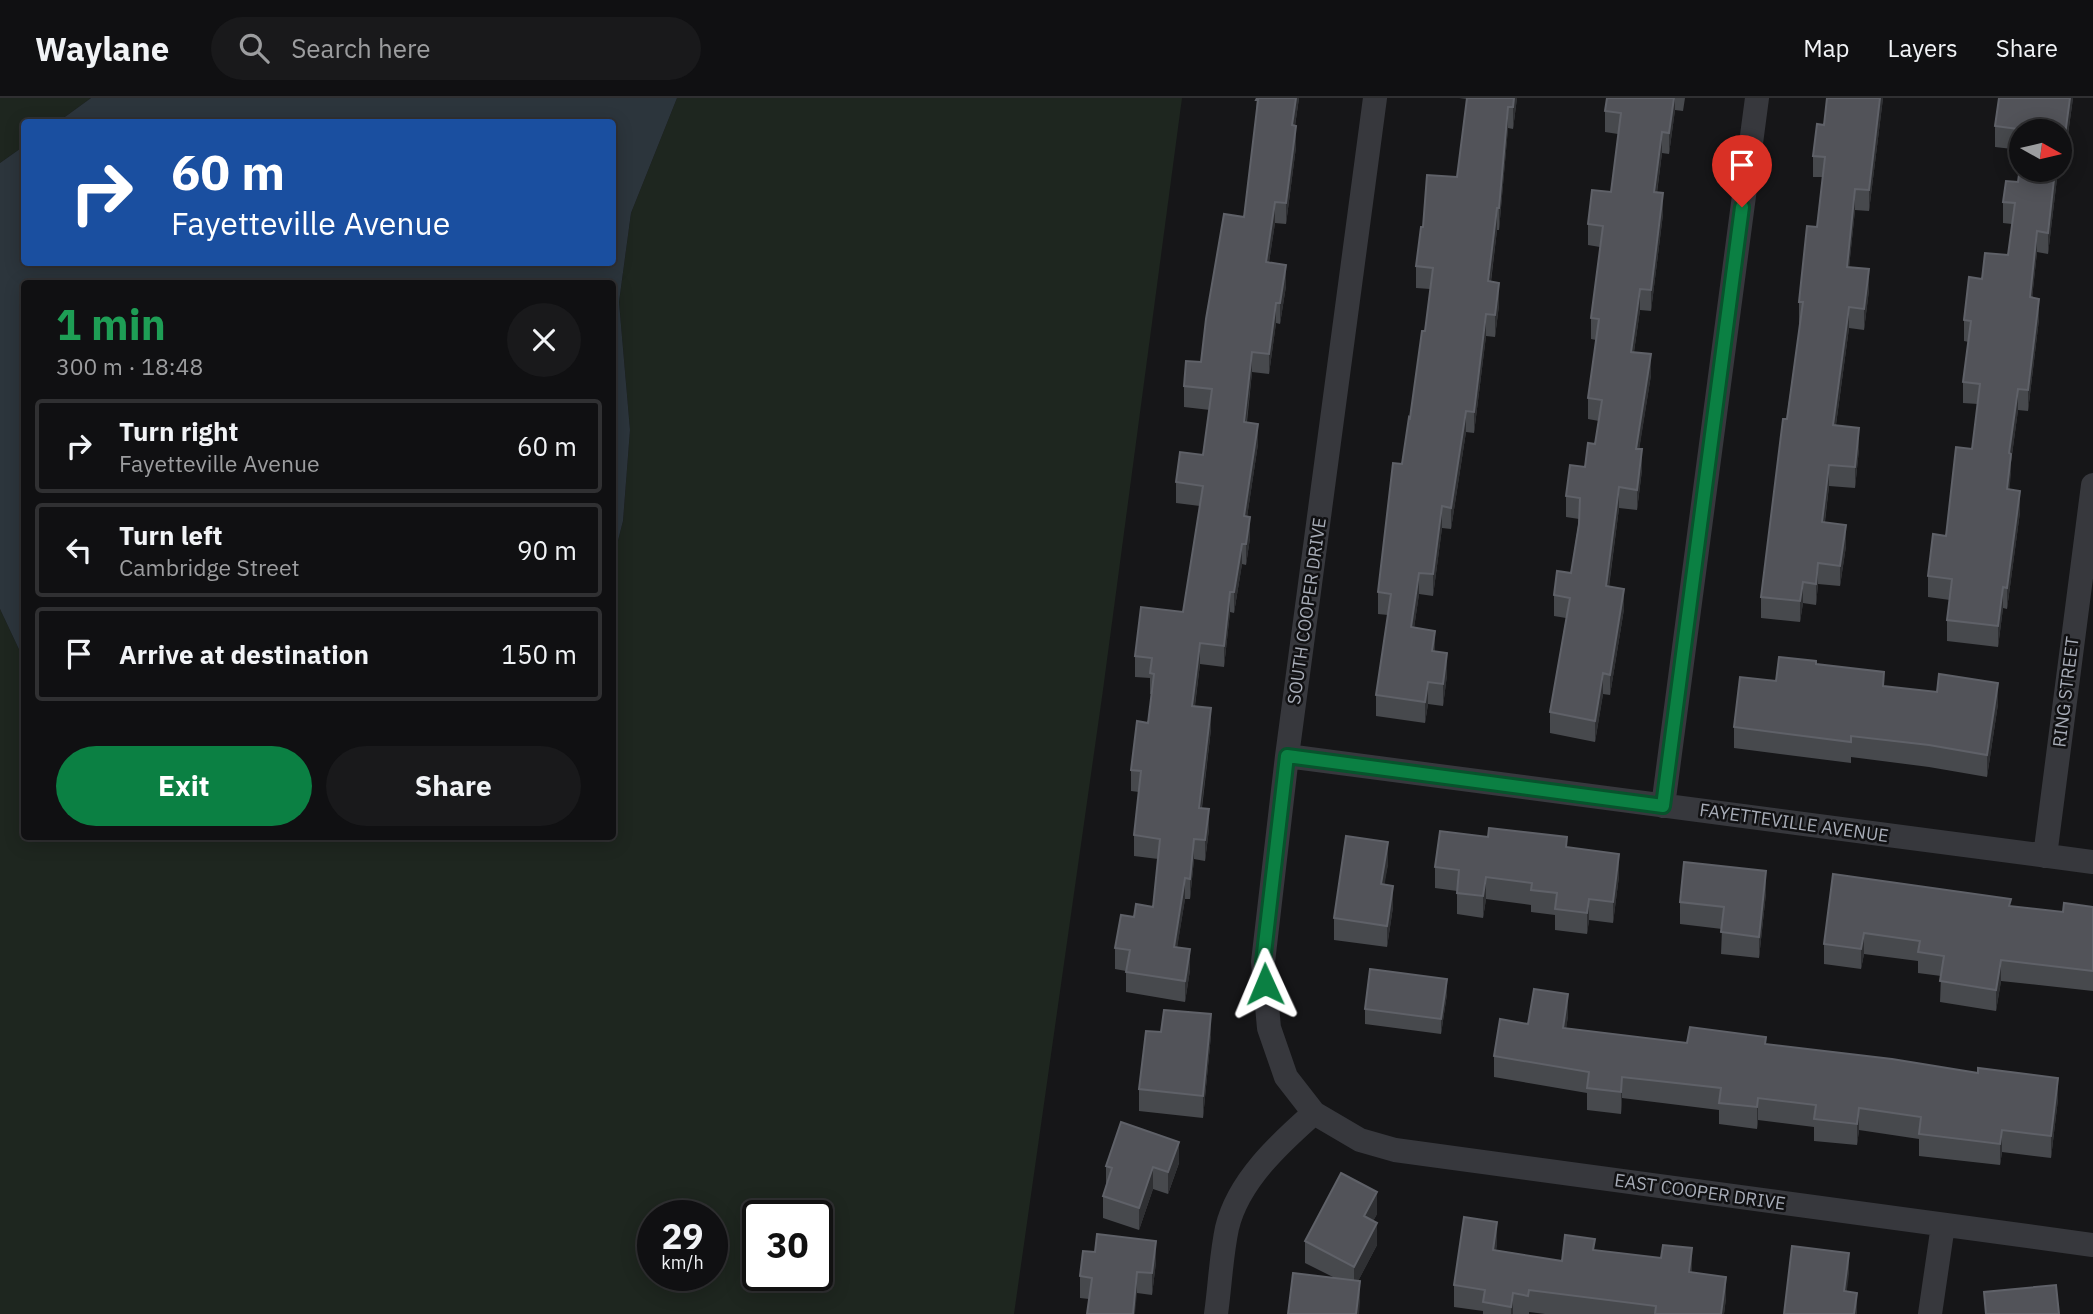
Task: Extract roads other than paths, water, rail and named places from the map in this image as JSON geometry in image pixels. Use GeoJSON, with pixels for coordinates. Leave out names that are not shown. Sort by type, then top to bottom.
{"type":"FeatureCollection","features":[{"type":"Feature","properties":{"kind":"street","name":"SOUTH COOPER DRIVE"},"geometry":{"type":"LineString","coordinates":[[1314,1113],[1286,1077],[1269,1028],[1263,962],[1287,756],[1375,98]]}},
{"type":"Feature","properties":{"kind":"street"},"geometry":{"type":"LineString","coordinates":[[1663,806],[1756,98]]}},
{"type":"Feature","properties":{"kind":"street","name":"RING STREET"},"geometry":{"type":"LineString","coordinates":[[2045,856],[2093,485]]}},
{"type":"Feature","properties":{"kind":"street","name":"FAYETTEVILLE AVENUE"},"geometry":{"type":"LineString","coordinates":[[1287,756],[2093,862]]}},
{"type":"Feature","properties":{"kind":"street"},"geometry":{"type":"LineString","coordinates":[[1216,1314],[1227,1226],[1242,1194],[1271,1151],[1314,1113]]}},
{"type":"Feature","properties":{"kind":"street","name":"EAST COOPER DRIVE"},"geometry":{"type":"LineString","coordinates":[[1314,1113],[1360,1140],[1395,1150],[2093,1245]]}},
{"type":"Feature","properties":{"kind":"street"},"geometry":{"type":"LineString","coordinates":[[1930,1314],[1943,1225]]}}]}
